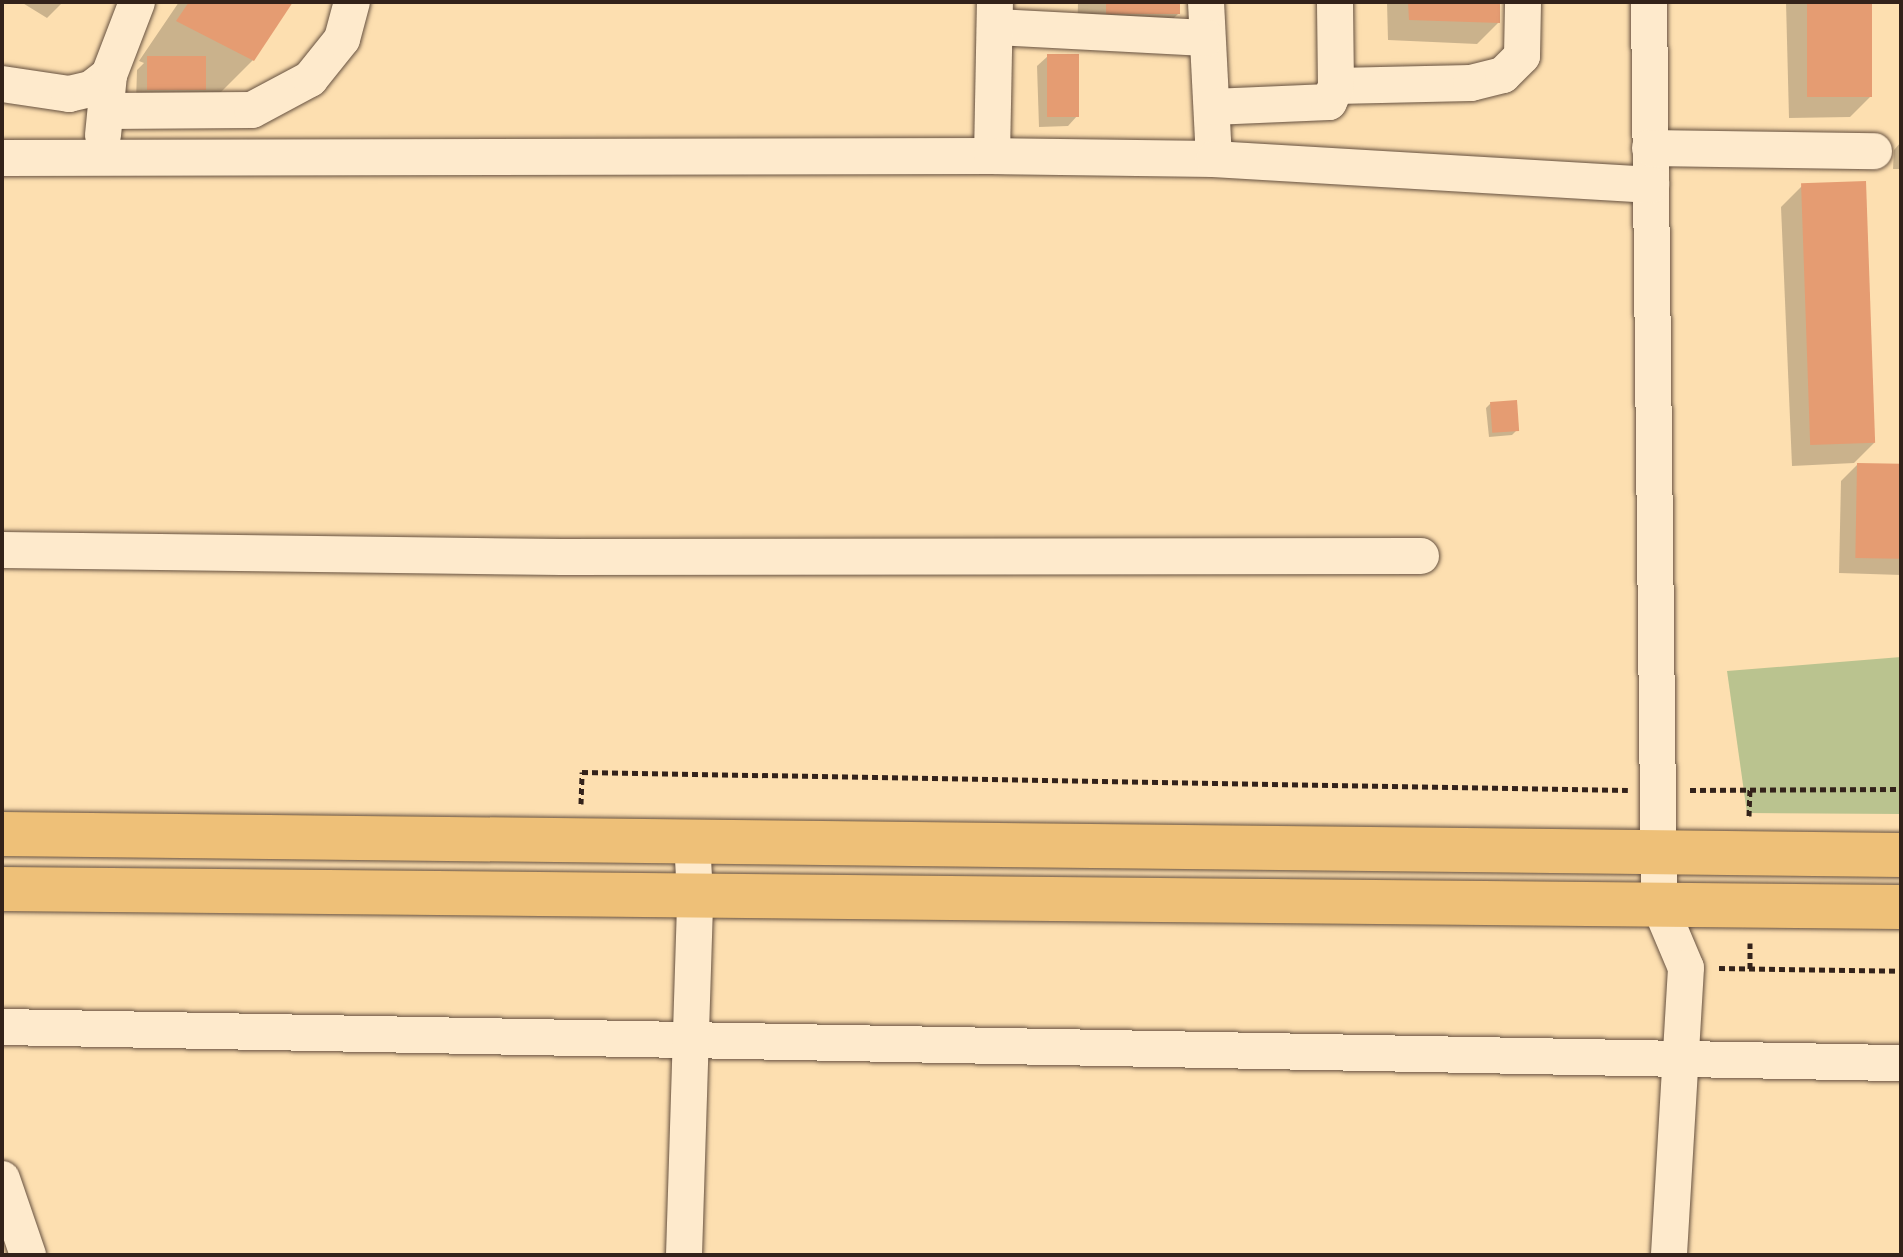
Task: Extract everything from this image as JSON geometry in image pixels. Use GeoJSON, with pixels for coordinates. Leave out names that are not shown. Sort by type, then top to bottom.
{"type":"FeatureCollection","features":[{"type":"Feature","properties":{"kind":"main road"},"geometry":{"type":"LineString","coordinates":[[2,834],[1901,855]]}},
{"type":"Feature","properties":{"kind":"main road"},"geometry":{"type":"LineString","coordinates":[[2,889],[1901,907]]}},
{"type":"Feature","properties":{"kind":"street"},"geometry":{"type":"LineString","coordinates":[[100,160],[109,75],[137,2]]}},
{"type":"Feature","properties":{"kind":"street"},"geometry":{"type":"LineString","coordinates":[[106,111],[252,110],[310,79],[342,39],[352,2]]}},
{"type":"Feature","properties":{"kind":"street"},"geometry":{"type":"LineString","coordinates":[[1206,2],[1214,159]]}},
{"type":"Feature","properties":{"kind":"street"},"geometry":{"type":"LineString","coordinates":[[1212,107],[1307,106],[1329,102],[1336,86],[1335,2]]}},
{"type":"Feature","properties":{"kind":"street"},"geometry":{"type":"LineString","coordinates":[[1336,86],[1471,83],[1503,75],[1522,56],[1523,2]]}},
{"type":"Feature","properties":{"kind":"street"},"geometry":{"type":"LineString","coordinates":[[1649,2],[1659,904],[1686,968],[1669,1255]]}},
{"type":"Feature","properties":{"kind":"street"},"geometry":{"type":"LineString","coordinates":[[992,156],[995,15],[1207,38]]}},
{"type":"Feature","properties":{"kind":"street"},"geometry":{"type":"LineString","coordinates":[[2,84],[69,94],[91,89],[109,75]]}},
{"type":"Feature","properties":{"kind":"street"},"geometry":{"type":"LineString","coordinates":[[1650,148],[1874,151]]}},
{"type":"Feature","properties":{"kind":"street"},"geometry":{"type":"LineString","coordinates":[[2,158],[992,156],[1214,159],[1651,185]]}},
{"type":"Feature","properties":{"kind":"street"},"geometry":{"type":"LineString","coordinates":[[2,550],[562,557],[1421,556]]}},
{"type":"Feature","properties":{"kind":"street"},"geometry":{"type":"LineString","coordinates":[[684,1255],[695,895],[692,842]]}},
{"type":"Feature","properties":{"kind":"street"},"geometry":{"type":"LineString","coordinates":[[2,1027],[1901,1063]]}},
{"type":"Feature","properties":{"kind":"street"},"geometry":{"type":"LineString","coordinates":[[2,1179],[28,1255]]}},
{"type":"Feature","properties":{"kind":"path"},"geometry":{"type":"LineString","coordinates":[[580,841],[582,772],[1657,791],[1901,789]]}},
{"type":"Feature","properties":{"kind":"path"},"geometry":{"type":"LineString","coordinates":[[1686,968],[1901,971]]}},
{"type":"Feature","properties":{"kind":"green space"},"geometry":{"type":"Polygon","coordinates":[[[1901,657],[1901,814],[1747,813],[1727,671],[1901,657]]]}},
{"type":"Feature","properties":{"kind":"building"},"geometry":{"type":"Polygon","coordinates":[[[189,2],[293,2],[254,61],[176,21],[189,2]]]}},
{"type":"Feature","properties":{"kind":"building"},"geometry":{"type":"Polygon","coordinates":[[[1106,2],[1180,2],[1180,14],[1106,14],[1106,2]]]}},
{"type":"Feature","properties":{"kind":"building"},"geometry":{"type":"Polygon","coordinates":[[[1408,2],[1500,2],[1500,23],[1409,20],[1408,2]]]}},
{"type":"Feature","properties":{"kind":"building"},"geometry":{"type":"Polygon","coordinates":[[[1807,2],[1872,2],[1872,97],[1807,97],[1807,2]]]}},
{"type":"Feature","properties":{"kind":"building"},"geometry":{"type":"Polygon","coordinates":[[[1047,54],[1079,54],[1079,117],[1047,117],[1047,54]]]}},
{"type":"Feature","properties":{"kind":"building"},"geometry":{"type":"Polygon","coordinates":[[[147,56],[206,56],[206,90],[147,90],[147,56]]]}},
{"type":"Feature","properties":{"kind":"building"},"geometry":{"type":"Polygon","coordinates":[[[1866,181],[1875,443],[1810,445],[1801,183],[1866,181]]]}},
{"type":"Feature","properties":{"kind":"building"},"geometry":{"type":"Polygon","coordinates":[[[1517,400],[1519,431],[1492,433],[1490,402],[1517,400]]]}},
{"type":"Feature","properties":{"kind":"building"},"geometry":{"type":"Polygon","coordinates":[[[1857,463],[1901,464],[1899,559],[1855,558],[1857,463]]]}}]}
